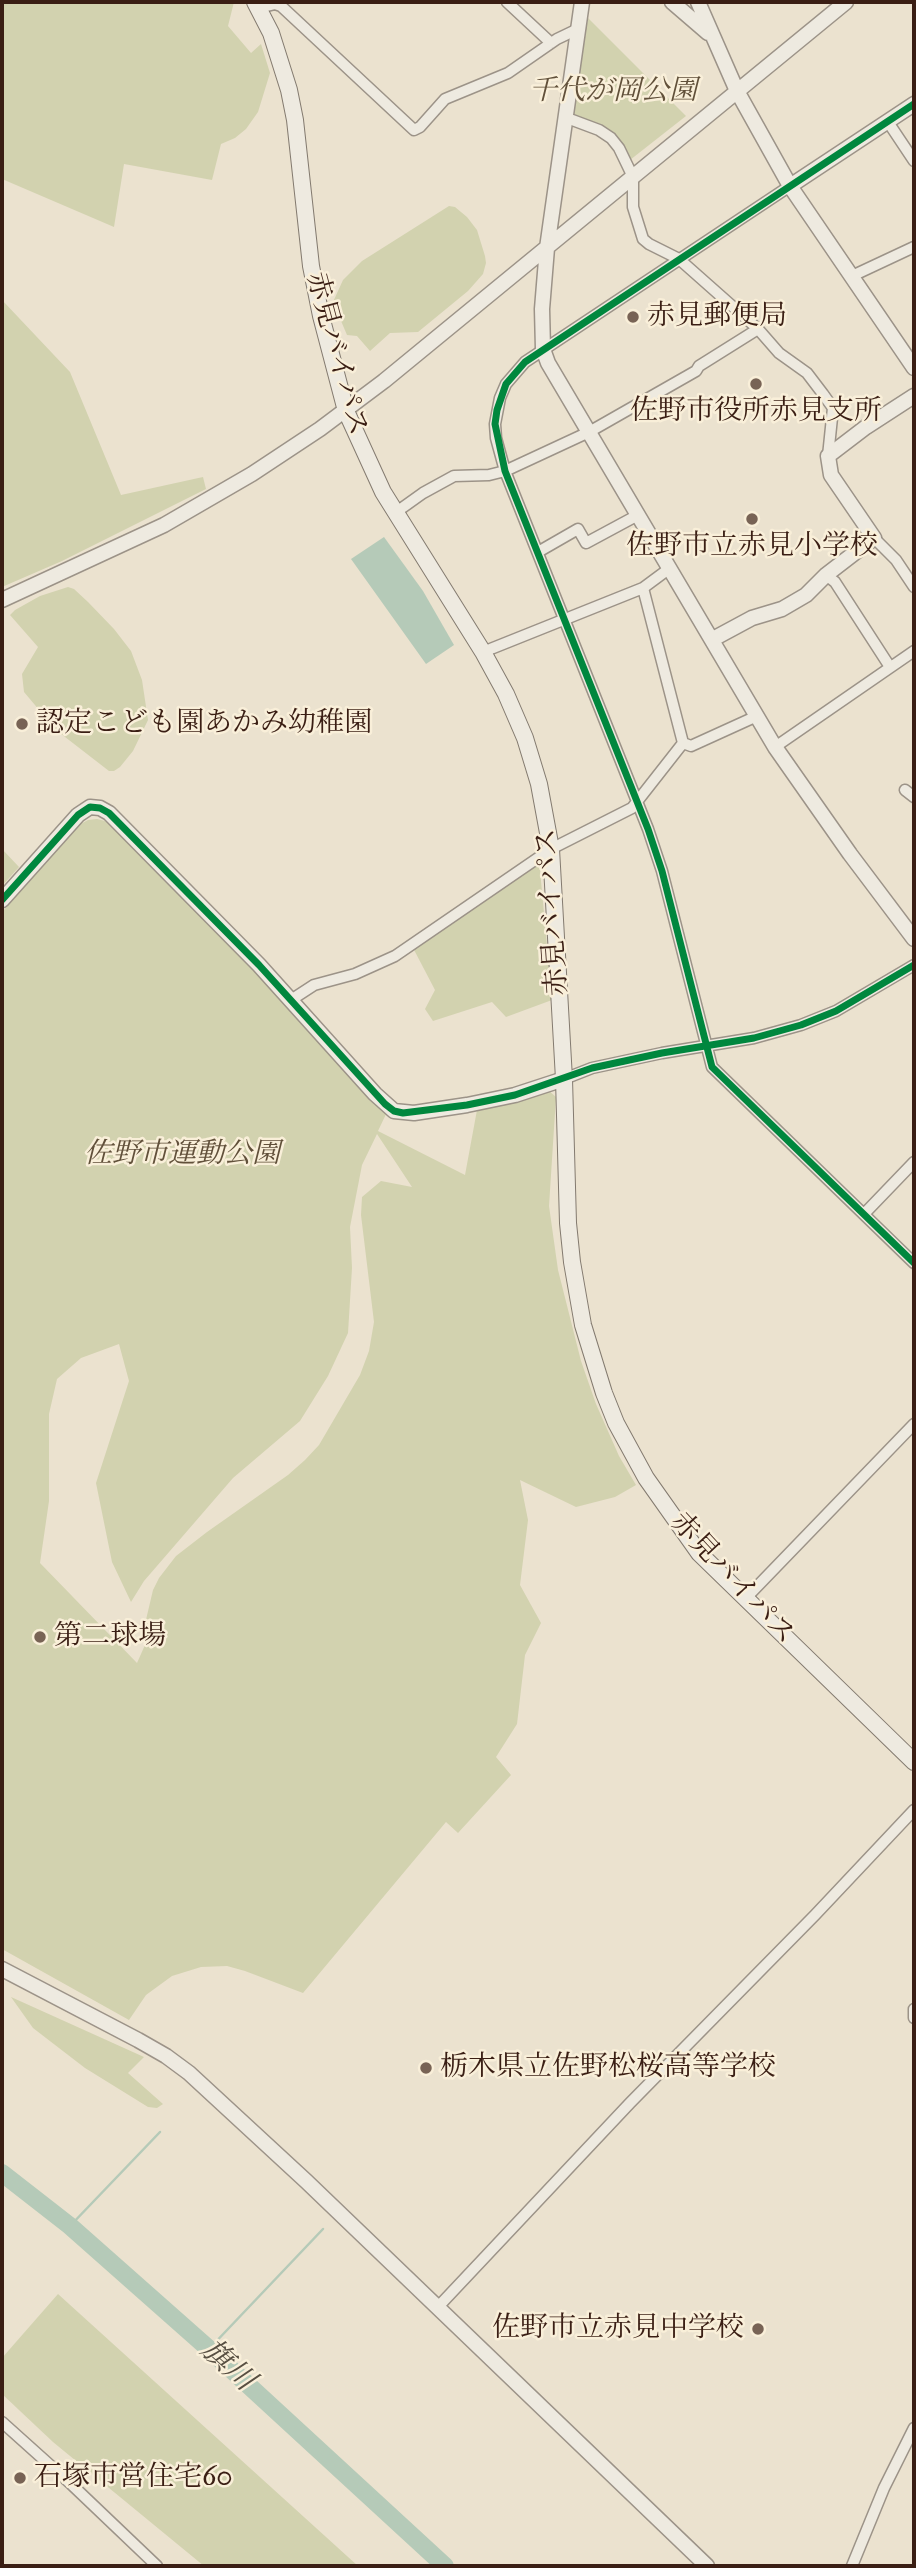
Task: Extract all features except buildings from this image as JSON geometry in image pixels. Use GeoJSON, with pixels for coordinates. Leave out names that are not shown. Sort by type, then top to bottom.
{"type":"FeatureCollection","features":[{"type":"Feature","properties":{"kind":"main road","name":"赤見バイパス"},"geometry":{"type":"LineString","coordinates":[[257,5],[271,33],[289,90],[295,120],[311,266],[346,411],[371,470],[395,513],[483,652],[506,694],[525,738],[539,784],[551,849],[572,1262],[583,1325],[616,1423],[646,1478],[699,1553],[914,1762]]}},
{"type":"Feature","properties":{"kind":"street"},"geometry":{"type":"LineString","coordinates":[[507,2],[551,43]]}},
{"type":"Feature","properties":{"kind":"street"},"geometry":{"type":"LineString","coordinates":[[582,2],[547,248],[542,309],[543,349],[548,363],[775,747],[914,939]]}},
{"type":"Feature","properties":{"kind":"street"},"geometry":{"type":"LineString","coordinates":[[673,2],[712,36]]}},
{"type":"Feature","properties":{"kind":"street"},"geometry":{"type":"LineString","coordinates":[[2,600],[164,525],[252,474],[346,411],[846,2]]}},
{"type":"Feature","properties":{"kind":"street"},"geometry":{"type":"LineString","coordinates":[[701,3],[712,36],[737,91],[790,186],[914,366]]}},
{"type":"Feature","properties":{"kind":"street"},"geometry":{"type":"LineString","coordinates":[[257,5],[281,6],[414,130],[420,127],[444,99],[508,73],[551,43],[580,29]]}},
{"type":"Feature","properties":{"kind":"street"},"geometry":{"type":"LineString","coordinates":[[914,104],[543,349],[514,372],[500,398],[495,424],[505,471],[566,619],[662,871],[712,1067],[914,1263]]}},
{"type":"Feature","properties":{"kind":"street"},"geometry":{"type":"LineString","coordinates":[[566,118],[599,130],[619,148],[633,177],[633,207],[643,239],[679,259],[758,329],[779,353],[807,373],[833,408],[828,456],[831,475],[874,538],[896,560],[914,587]]}},
{"type":"Feature","properties":{"kind":"street"},"geometry":{"type":"LineString","coordinates":[[888,122],[914,161]]}},
{"type":"Feature","properties":{"kind":"street"},"geometry":{"type":"LineString","coordinates":[[852,276],[914,247]]}},
{"type":"Feature","properties":{"kind":"street"},"geometry":{"type":"LineString","coordinates":[[395,513],[454,476],[488,475],[505,471],[589,432],[696,371],[699,366],[758,329]]}},
{"type":"Feature","properties":{"kind":"street"},"geometry":{"type":"LineString","coordinates":[[828,456],[914,396]]}},
{"type":"Feature","properties":{"kind":"street"},"geometry":{"type":"LineString","coordinates":[[538,552],[578,529],[586,543],[638,515]]}},
{"type":"Feature","properties":{"kind":"street"},"geometry":{"type":"LineString","coordinates":[[713,639],[752,618],[782,609],[806,595],[826,575],[874,538]]}},
{"type":"Feature","properties":{"kind":"street"},"geometry":{"type":"LineString","coordinates":[[483,652],[643,588],[670,568]]}},
{"type":"Feature","properties":{"kind":"street"},"geometry":{"type":"LineString","coordinates":[[826,575],[835,582],[890,667]]}},
{"type":"Feature","properties":{"kind":"street"},"geometry":{"type":"LineString","coordinates":[[643,588],[683,743]]}},
{"type":"Feature","properties":{"kind":"street"},"geometry":{"type":"LineString","coordinates":[[775,747],[914,651]]}},
{"type":"Feature","properties":{"kind":"street"},"geometry":{"type":"LineString","coordinates":[[683,743],[691,746],[757,716]]}},
{"type":"Feature","properties":{"kind":"street"},"geometry":{"type":"LineString","coordinates":[[291,1000],[314,985],[355,974],[395,956],[551,849],[625,812],[637,801],[683,743]]}},
{"type":"Feature","properties":{"kind":"street"},"geometry":{"type":"LineString","coordinates":[[2,900],[78,815],[90,807],[100,808],[118,822],[291,1000],[375,1094],[394,1111],[414,1113],[515,1095],[592,1068],[754,1038],[801,1025],[836,1011],[914,965]]}},
{"type":"Feature","properties":{"kind":"street"},"geometry":{"type":"LineString","coordinates":[[864,1214],[914,1162]]}},
{"type":"Feature","properties":{"kind":"street"},"geometry":{"type":"LineString","coordinates":[[745,1599],[914,1424]]}},
{"type":"Feature","properties":{"kind":"street"},"geometry":{"type":"LineString","coordinates":[[437,2308],[630,2103],[914,1810]]}},
{"type":"Feature","properties":{"kind":"street"},"geometry":{"type":"LineString","coordinates":[[2,1969],[147,2045],[189,2073],[306,2181],[708,2566]]}},
{"type":"Feature","properties":{"kind":"street"},"geometry":{"type":"LineString","coordinates":[[914,2009],[914,2018]]}},
{"type":"Feature","properties":{"kind":"street"},"geometry":{"type":"LineString","coordinates":[[2,2421],[157,2566]]}},
{"type":"Feature","properties":{"kind":"street"},"geometry":{"type":"LineString","coordinates":[[852,2566],[884,2488],[914,2428]]}},
{"type":"Feature","properties":{"kind":"green space"},"geometry":{"type":"Polygon","coordinates":[[[2,2],[234,2],[228,26],[251,53],[261,44],[270,73],[258,112],[246,129],[221,144],[212,180],[124,164],[114,227],[2,179],[2,2]]]}},
{"type":"Feature","properties":{"kind":"green space","name":"千代が岡公園"},"geometry":{"type":"Polygon","coordinates":[[[588,18],[686,116],[630,160],[603,127],[573,114],[588,18]]]}},
{"type":"Feature","properties":{"kind":"green space"},"geometry":{"type":"Polygon","coordinates":[[[449,206],[455,207],[467,217],[477,230],[486,263],[483,274],[468,291],[418,332],[390,333],[370,351],[357,336],[347,335],[333,302],[343,280],[362,261],[449,206]]]}},
{"type":"Feature","properties":{"kind":"green space"},"geometry":{"type":"Polygon","coordinates":[[[2,300],[70,372],[121,495],[203,477],[206,489],[62,561],[2,587],[2,300]]]}},
{"type":"Feature","properties":{"kind":"green space"},"geometry":{"type":"Polygon","coordinates":[[[68,587],[74,589],[114,629],[131,651],[142,680],[148,720],[133,751],[114,771],[109,771],[56,730],[24,692],[22,674],[38,647],[10,615],[40,596],[68,587]]]}},
{"type":"Feature","properties":{"kind":"green space","name":"佐野市運動公園"},"geometry":{"type":"Polygon","coordinates":[[[88,820],[105,821],[116,829],[252,967],[387,1112],[378,1131],[465,1175],[477,1110],[548,1090],[556,1097],[549,1206],[558,1270],[581,1361],[596,1404],[619,1456],[636,1485],[615,1497],[576,1507],[520,1480],[528,1520],[520,1585],[541,1623],[525,1655],[517,1724],[496,1757],[511,1775],[458,1833],[446,1822],[303,1993],[227,1966],[201,1967],[172,1976],[146,1995],[129,2020],[2,1949],[2,912],[77,826],[88,820]],[[377,1134],[362,1165],[350,1227],[352,1268],[348,1333],[328,1376],[300,1421],[233,1478],[144,1581],[131,1602],[112,1562],[96,1483],[129,1381],[119,1344],[81,1358],[57,1379],[49,1414],[49,1501],[40,1563],[137,1663],[145,1645],[145,1624],[153,1590],[176,1556],[305,1460],[319,1445],[360,1375],[369,1351],[374,1322],[361,1215],[362,1197],[381,1181],[412,1187],[377,1134]]]}},
{"type":"Feature","properties":{"kind":"green space"},"geometry":{"type":"Polygon","coordinates":[[[2,849],[19,867],[2,886],[2,849]]]}},
{"type":"Feature","properties":{"kind":"green space"},"geometry":{"type":"Polygon","coordinates":[[[539,859],[552,1000],[506,1017],[492,1002],[433,1021],[425,1009],[435,990],[412,946],[539,859]]]}},
{"type":"Feature","properties":{"kind":"green space"},"geometry":{"type":"Polygon","coordinates":[[[11,1997],[144,2057],[128,2073],[163,2104],[157,2108],[148,2107],[85,2068],[33,2028],[11,1997]]]}},
{"type":"Feature","properties":{"kind":"green space"},"geometry":{"type":"Polygon","coordinates":[[[58,2294],[358,2566],[204,2566],[53,2442],[2,2394],[2,2358],[58,2294]]]}},
{"type":"Feature","properties":{"kind":"shaded area"},"geometry":{"type":"Polygon","coordinates":[[[384,537],[423,591],[454,645],[426,664],[351,559],[384,537]]]}},
{"type":"Feature","properties":{"kind":"waterway"},"geometry":{"type":"LineString","coordinates":[[70,2226],[160,2132]]}},
{"type":"Feature","properties":{"kind":"waterway","name":"旗川"},"geometry":{"type":"LineString","coordinates":[[2,2173],[70,2226],[209,2349],[445,2566]]}},
{"type":"Feature","properties":{"kind":"waterway"},"geometry":{"type":"LineString","coordinates":[[209,2349],[323,2229]]}},
{"type":"Feature","properties":{"kind":"cycle path"},"geometry":{"type":"LineString","coordinates":[[914,104],[525,362],[506,384],[495,424],[505,471],[648,829],[662,871],[712,1067],[914,1263]]}},
{"type":"Feature","properties":{"kind":"cycle path"},"geometry":{"type":"LineString","coordinates":[[2,900],[78,815],[90,807],[100,808],[109,813],[259,965],[385,1104],[394,1111],[403,1113],[467,1105],[515,1095],[592,1068],[754,1038],[801,1025],[836,1011],[914,965]]}},
{"type":"Feature","properties":{"kind":"place","name":"赤見郵便局"},"geometry":{"type":"Point","coordinates":[633,317]}},
{"type":"Feature","properties":{"kind":"place","name":"佐野市役所赤見支所"},"geometry":{"type":"Point","coordinates":[756,384]}},
{"type":"Feature","properties":{"kind":"place","name":"佐野市立赤見小学校"},"geometry":{"type":"Point","coordinates":[752,519]}},
{"type":"Feature","properties":{"kind":"place","name":"認定こども園あかみ幼稚園"},"geometry":{"type":"Point","coordinates":[22,724]}},
{"type":"Feature","properties":{"kind":"place","name":"第二球場"},"geometry":{"type":"Point","coordinates":[40,1637]}},
{"type":"Feature","properties":{"kind":"place","name":"栃木県立佐野松桜高等学校"},"geometry":{"type":"Point","coordinates":[426,2068]}},
{"type":"Feature","properties":{"kind":"place","name":"佐野市立赤見中学校"},"geometry":{"type":"Point","coordinates":[758,2329]}},
{"type":"Feature","properties":{"kind":"place","name":"石塚市営住宅60"},"geometry":{"type":"Point","coordinates":[20,2478]}}]}
